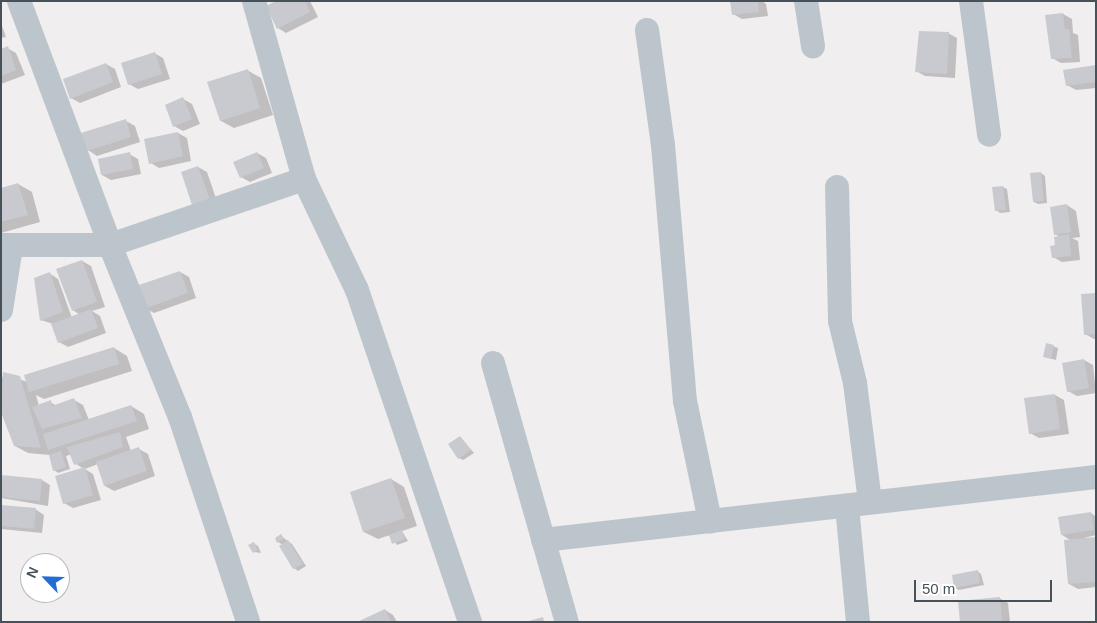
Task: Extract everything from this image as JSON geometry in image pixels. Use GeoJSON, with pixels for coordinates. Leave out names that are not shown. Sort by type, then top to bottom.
{"type":"FeatureCollection","features":[{"type":"Feature","properties":{"kind":"street"},"geometry":{"type":"LineString","coordinates":[[19,1],[110,244],[180,417],[248,622]]}},
{"type":"Feature","properties":{"kind":"street"},"geometry":{"type":"LineString","coordinates":[[254,1],[304,179],[357,290],[470,622]]}},
{"type":"Feature","properties":{"kind":"street"},"geometry":{"type":"LineString","coordinates":[[806,1],[813,46]]}},
{"type":"Feature","properties":{"kind":"street"},"geometry":{"type":"LineString","coordinates":[[971,1],[989,135]]}},
{"type":"Feature","properties":{"kind":"street"},"geometry":{"type":"LineString","coordinates":[[647,30],[663,145],[686,401],[710,521]]}},
{"type":"Feature","properties":{"kind":"street"},"geometry":{"type":"LineString","coordinates":[[1,310],[6,246],[110,244],[304,179]]}},
{"type":"Feature","properties":{"kind":"street"},"geometry":{"type":"LineString","coordinates":[[837,187],[840,321],[855,383],[870,501]]}},
{"type":"Feature","properties":{"kind":"street"},"geometry":{"type":"LineString","coordinates":[[493,363],[567,622]]}},
{"type":"Feature","properties":{"kind":"street"},"geometry":{"type":"LineString","coordinates":[[543,540],[846,506],[870,501],[1096,477]]}},
{"type":"Feature","properties":{"kind":"street"},"geometry":{"type":"LineString","coordinates":[[846,506],[858,622]]}},
{"type":"Feature","properties":{"kind":"building"},"geometry":{"type":"Polygon","coordinates":[[[276,1],[305,1],[310,12],[277,29],[266,6],[276,1]]]}},
{"type":"Feature","properties":{"kind":"building"},"geometry":{"type":"Polygon","coordinates":[[[730,1],[758,1],[759,12],[732,15],[730,1]]]}},
{"type":"Feature","properties":{"kind":"building"},"geometry":{"type":"Polygon","coordinates":[[[1063,13],[1065,29],[1069,29],[1072,58],[1051,59],[1045,15],[1063,13]]]}},
{"type":"Feature","properties":{"kind":"building"},"geometry":{"type":"Polygon","coordinates":[[[919,31],[949,32],[947,74],[915,72],[919,31]]]}},
{"type":"Feature","properties":{"kind":"building"},"geometry":{"type":"Polygon","coordinates":[[[8,46],[16,70],[1,76],[1,49],[8,46]]]}},
{"type":"Feature","properties":{"kind":"building"},"geometry":{"type":"Polygon","coordinates":[[[155,52],[162,74],[128,85],[121,63],[155,52]]]}},
{"type":"Feature","properties":{"kind":"building"},"geometry":{"type":"Polygon","coordinates":[[[106,63],[113,82],[70,99],[63,79],[106,63]]]}},
{"type":"Feature","properties":{"kind":"building"},"geometry":{"type":"Polygon","coordinates":[[[1096,65],[1096,82],[1066,86],[1063,70],[1096,65]]]}},
{"type":"Feature","properties":{"kind":"building"},"geometry":{"type":"Polygon","coordinates":[[[248,69],[260,108],[220,121],[207,82],[248,69]]]}},
{"type":"Feature","properties":{"kind":"building"},"geometry":{"type":"Polygon","coordinates":[[[183,97],[192,119],[173,127],[165,105],[183,97]]]}},
{"type":"Feature","properties":{"kind":"building"},"geometry":{"type":"Polygon","coordinates":[[[126,119],[131,137],[87,151],[81,133],[126,119]]]}},
{"type":"Feature","properties":{"kind":"building"},"geometry":{"type":"Polygon","coordinates":[[[178,132],[183,156],[149,164],[144,139],[178,132]]]}},
{"type":"Feature","properties":{"kind":"building"},"geometry":{"type":"Polygon","coordinates":[[[130,152],[133,169],[101,175],[98,159],[130,152]]]}},
{"type":"Feature","properties":{"kind":"building"},"geometry":{"type":"Polygon","coordinates":[[[257,152],[264,168],[240,178],[233,162],[257,152]]]}},
{"type":"Feature","properties":{"kind":"building"},"geometry":{"type":"Polygon","coordinates":[[[198,166],[213,208],[195,214],[181,172],[198,166]]]}},
{"type":"Feature","properties":{"kind":"building"},"geometry":{"type":"Polygon","coordinates":[[[1041,172],[1044,201],[1033,202],[1030,173],[1041,172]]]}},
{"type":"Feature","properties":{"kind":"building"},"geometry":{"type":"Polygon","coordinates":[[[18,183],[28,215],[1,222],[1,188],[18,183]]]}},
{"type":"Feature","properties":{"kind":"building"},"geometry":{"type":"Polygon","coordinates":[[[1003,186],[1006,210],[995,211],[992,187],[1003,186]]]}},
{"type":"Feature","properties":{"kind":"building"},"geometry":{"type":"Polygon","coordinates":[[[1067,204],[1071,232],[1054,235],[1050,207],[1067,204]]]}},
{"type":"Feature","properties":{"kind":"building"},"geometry":{"type":"Polygon","coordinates":[[[1069,234],[1071,256],[1052,258],[1050,246],[1055,245],[1054,237],[1069,234]]]}},
{"type":"Feature","properties":{"kind":"building"},"geometry":{"type":"Polygon","coordinates":[[[82,260],[97,302],[72,311],[56,269],[82,260]]]}},
{"type":"Feature","properties":{"kind":"building"},"geometry":{"type":"Polygon","coordinates":[[[180,271],[188,293],[144,309],[136,286],[180,271]]]}},
{"type":"Feature","properties":{"kind":"building"},"geometry":{"type":"Polygon","coordinates":[[[50,272],[63,312],[40,321],[34,278],[50,272]]]}},
{"type":"Feature","properties":{"kind":"building"},"geometry":{"type":"Polygon","coordinates":[[[1096,293],[1096,334],[1084,335],[1081,294],[1096,293]]]}},
{"type":"Feature","properties":{"kind":"building"},"geometry":{"type":"Polygon","coordinates":[[[91,309],[98,328],[58,343],[51,324],[91,309]]]}},
{"type":"Feature","properties":{"kind":"building"},"geometry":{"type":"Polygon","coordinates":[[[1046,343],[1054,345],[1051,359],[1043,357],[1046,343]]]}},
{"type":"Feature","properties":{"kind":"building"},"geometry":{"type":"Polygon","coordinates":[[[114,347],[119,364],[29,392],[24,375],[114,347]]]}},
{"type":"Feature","properties":{"kind":"building"},"geometry":{"type":"Polygon","coordinates":[[[1084,359],[1089,388],[1067,392],[1062,363],[1084,359]]]}},
{"type":"Feature","properties":{"kind":"building"},"geometry":{"type":"Polygon","coordinates":[[[3,372],[20,376],[41,448],[14,446],[1,412],[3,372]]]}},
{"type":"Feature","properties":{"kind":"building"},"geometry":{"type":"Polygon","coordinates":[[[1055,394],[1060,429],[1029,434],[1024,398],[1055,394]]]}},
{"type":"Feature","properties":{"kind":"building"},"geometry":{"type":"Polygon","coordinates":[[[74,398],[82,418],[42,429],[32,407],[51,400],[52,406],[74,398]]]}},
{"type":"Feature","properties":{"kind":"building"},"geometry":{"type":"Polygon","coordinates":[[[131,405],[137,421],[48,450],[43,434],[131,405]]]}},
{"type":"Feature","properties":{"kind":"building"},"geometry":{"type":"Polygon","coordinates":[[[120,432],[123,447],[74,465],[67,447],[120,432]]]}},
{"type":"Feature","properties":{"kind":"building"},"geometry":{"type":"Polygon","coordinates":[[[460,436],[471,450],[458,459],[448,444],[460,436]]]}},
{"type":"Feature","properties":{"kind":"building"},"geometry":{"type":"Polygon","coordinates":[[[139,447],[147,471],[104,486],[96,462],[139,447]]]}},
{"type":"Feature","properties":{"kind":"building"},"geometry":{"type":"Polygon","coordinates":[[[61,451],[66,467],[53,471],[49,455],[61,451]]]}},
{"type":"Feature","properties":{"kind":"building"},"geometry":{"type":"Polygon","coordinates":[[[85,467],[93,495],[63,504],[55,476],[85,467]]]}},
{"type":"Feature","properties":{"kind":"building"},"geometry":{"type":"Polygon","coordinates":[[[1,475],[42,479],[40,501],[1,497],[1,475]]]}},
{"type":"Feature","properties":{"kind":"building"},"geometry":{"type":"Polygon","coordinates":[[[391,478],[405,518],[363,532],[350,492],[391,478]]]}},
{"type":"Feature","properties":{"kind":"building"},"geometry":{"type":"Polygon","coordinates":[[[1,505],[36,508],[34,529],[1,526],[1,505]]]}},
{"type":"Feature","properties":{"kind":"building"},"geometry":{"type":"Polygon","coordinates":[[[1091,512],[1094,530],[1061,535],[1058,517],[1091,512]]]}},
{"type":"Feature","properties":{"kind":"building"},"geometry":{"type":"Polygon","coordinates":[[[402,530],[405,539],[392,544],[389,535],[402,530]]]}},
{"type":"Feature","properties":{"kind":"building"},"geometry":{"type":"Polygon","coordinates":[[[281,534],[284,539],[277,543],[275,538],[281,534]]]}},
{"type":"Feature","properties":{"kind":"building"},"geometry":{"type":"Polygon","coordinates":[[[1096,537],[1096,582],[1068,584],[1064,540],[1096,537]]]}},
{"type":"Feature","properties":{"kind":"building"},"geometry":{"type":"Polygon","coordinates":[[[288,540],[303,564],[293,569],[279,546],[288,540]]]}},
{"type":"Feature","properties":{"kind":"building"},"geometry":{"type":"Polygon","coordinates":[[[254,542],[258,550],[253,553],[248,545],[254,542]]]}},
{"type":"Feature","properties":{"kind":"building"},"geometry":{"type":"Polygon","coordinates":[[[978,570],[980,583],[954,588],[952,575],[978,570]]]}},
{"type":"Feature","properties":{"kind":"building"},"geometry":{"type":"Polygon","coordinates":[[[1000,597],[1002,622],[960,622],[958,601],[1000,597]]]}},
{"type":"Feature","properties":{"kind":"building"},"geometry":{"type":"Polygon","coordinates":[[[385,609],[391,622],[357,622],[385,609]]]}},
{"type":"Feature","properties":{"kind":"building"},"geometry":{"type":"Polygon","coordinates":[[[543,617],[544,622],[529,622],[529,621],[543,617]]]}}]}
